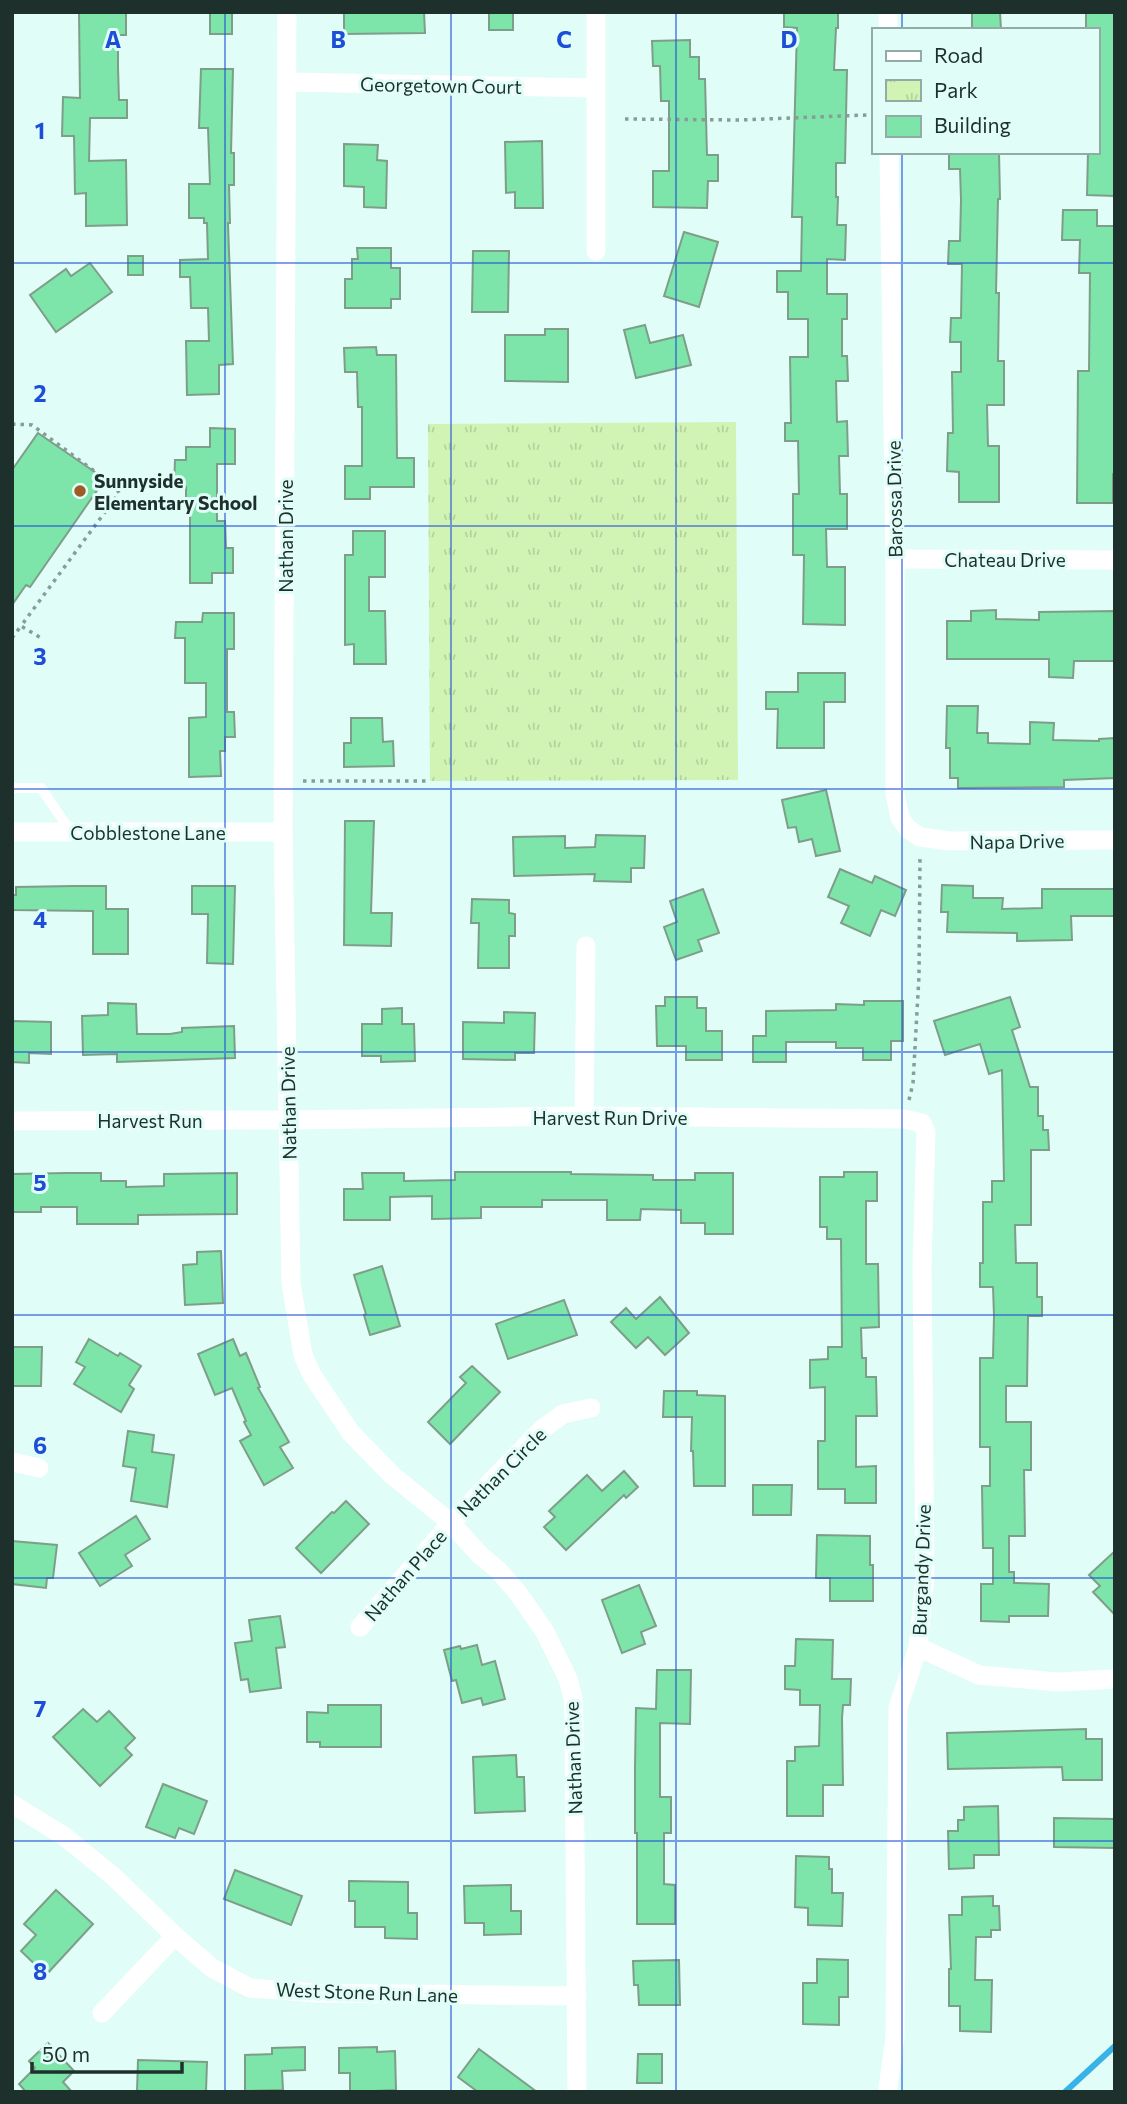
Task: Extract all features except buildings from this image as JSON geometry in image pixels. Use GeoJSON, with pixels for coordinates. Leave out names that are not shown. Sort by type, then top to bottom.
{"type":"FeatureCollection","features":[{"type":"Feature","properties":{"kind":"street","name":"Nathan Drive"},"geometry":{"type":"LineString","coordinates":[[287,12],[283,832],[291,1283],[303,1356],[312,1375],[351,1433],[392,1475],[450,1524],[498,1570],[545,1632],[568,1679],[573,1698],[574,1720],[577,2092]]}},
{"type":"Feature","properties":{"kind":"street"},"geometry":{"type":"LineString","coordinates":[[596,12],[596,251]]}},
{"type":"Feature","properties":{"kind":"street","name":"Georgetown Court"},"geometry":{"type":"LineString","coordinates":[[287,82],[595,88]]}},
{"type":"Feature","properties":{"kind":"street","name":"Barossa Drive"},"geometry":{"type":"LineString","coordinates":[[889,154],[895,559],[895,794],[900,818],[908,829],[920,837]]}},
{"type":"Feature","properties":{"kind":"street","name":"Chateau Drive"},"geometry":{"type":"LineString","coordinates":[[895,559],[1115,560]]}},
{"type":"Feature","properties":{"kind":"street","name":"Cobblestone Lane"},"geometry":{"type":"LineString","coordinates":[[12,832],[283,832]]}},
{"type":"Feature","properties":{"kind":"street","name":"Napa Drive"},"geometry":{"type":"LineString","coordinates":[[920,837],[950,841],[1115,840]]}},
{"type":"Feature","properties":{"kind":"street"},"geometry":{"type":"LineString","coordinates":[[584,1116],[586,946]]}},
{"type":"Feature","properties":{"kind":"street","name":"Harvest Run Drive"},"geometry":{"type":"LineString","coordinates":[[288,1120],[584,1116],[904,1119]]}},
{"type":"Feature","properties":{"kind":"street","name":"Burgandy Drive"},"geometry":{"type":"LineString","coordinates":[[888,2088],[895,2036],[898,1708],[918,1647],[925,1577],[922,1265],[926,1132],[922,1123],[904,1119]]}},
{"type":"Feature","properties":{"kind":"street","name":"Harvest Run"},"geometry":{"type":"LineString","coordinates":[[12,1121],[288,1120]]}},
{"type":"Feature","properties":{"kind":"street","name":"Nathan Circle"},"geometry":{"type":"LineString","coordinates":[[450,1524],[541,1430],[563,1414],[592,1408]]}},
{"type":"Feature","properties":{"kind":"street"},"geometry":{"type":"LineString","coordinates":[[12,1462],[39,1468]]}},
{"type":"Feature","properties":{"kind":"street","name":"Nathan Place"},"geometry":{"type":"LineString","coordinates":[[360,1627],[450,1524]]}},
{"type":"Feature","properties":{"kind":"street"},"geometry":{"type":"LineString","coordinates":[[918,1647],[979,1675],[1058,1682],[1115,1679]]}},
{"type":"Feature","properties":{"kind":"street","name":"West Stone Run Lane"},"geometry":{"type":"LineString","coordinates":[[12,1804],[64,1836],[113,1876],[212,1968],[250,1988],[316,1993],[577,1996]]}},
{"type":"Feature","properties":{"kind":"street"},"geometry":{"type":"LineString","coordinates":[[102,2013],[175,1936]]}},
{"type":"Feature","properties":{"kind":"lane"},"geometry":{"type":"LineString","coordinates":[[12,788],[41,788],[71,832]]}},
{"type":"Feature","properties":{"kind":"path"},"geometry":{"type":"LineString","coordinates":[[625,119],[739,120],[867,115]]}},
{"type":"Feature","properties":{"kind":"path"},"geometry":{"type":"LineString","coordinates":[[12,425],[32,425],[117,487],[119,493],[12,638]]}},
{"type":"Feature","properties":{"kind":"path"},"geometry":{"type":"LineString","coordinates":[[21,626],[41,638]]}},
{"type":"Feature","properties":{"kind":"path"},"geometry":{"type":"LineString","coordinates":[[283,781],[430,781]]}},
{"type":"Feature","properties":{"kind":"path"},"geometry":{"type":"LineString","coordinates":[[904,1119],[913,1083],[918,990],[920,837]]}},
{"type":"Feature","properties":{"kind":"green space"},"geometry":{"type":"Polygon","coordinates":[[[736,422],[738,780],[430,781],[428,424],[736,422]]]}},
{"type":"Feature","properties":{"kind":"waterway"},"geometry":{"type":"LineString","coordinates":[[1065,2092],[1115,2046]]}},
{"type":"Feature","properties":{"kind":"place","name":"Sunnyside Elementary School"},"geometry":{"type":"Point","coordinates":[80,491]}}]}
